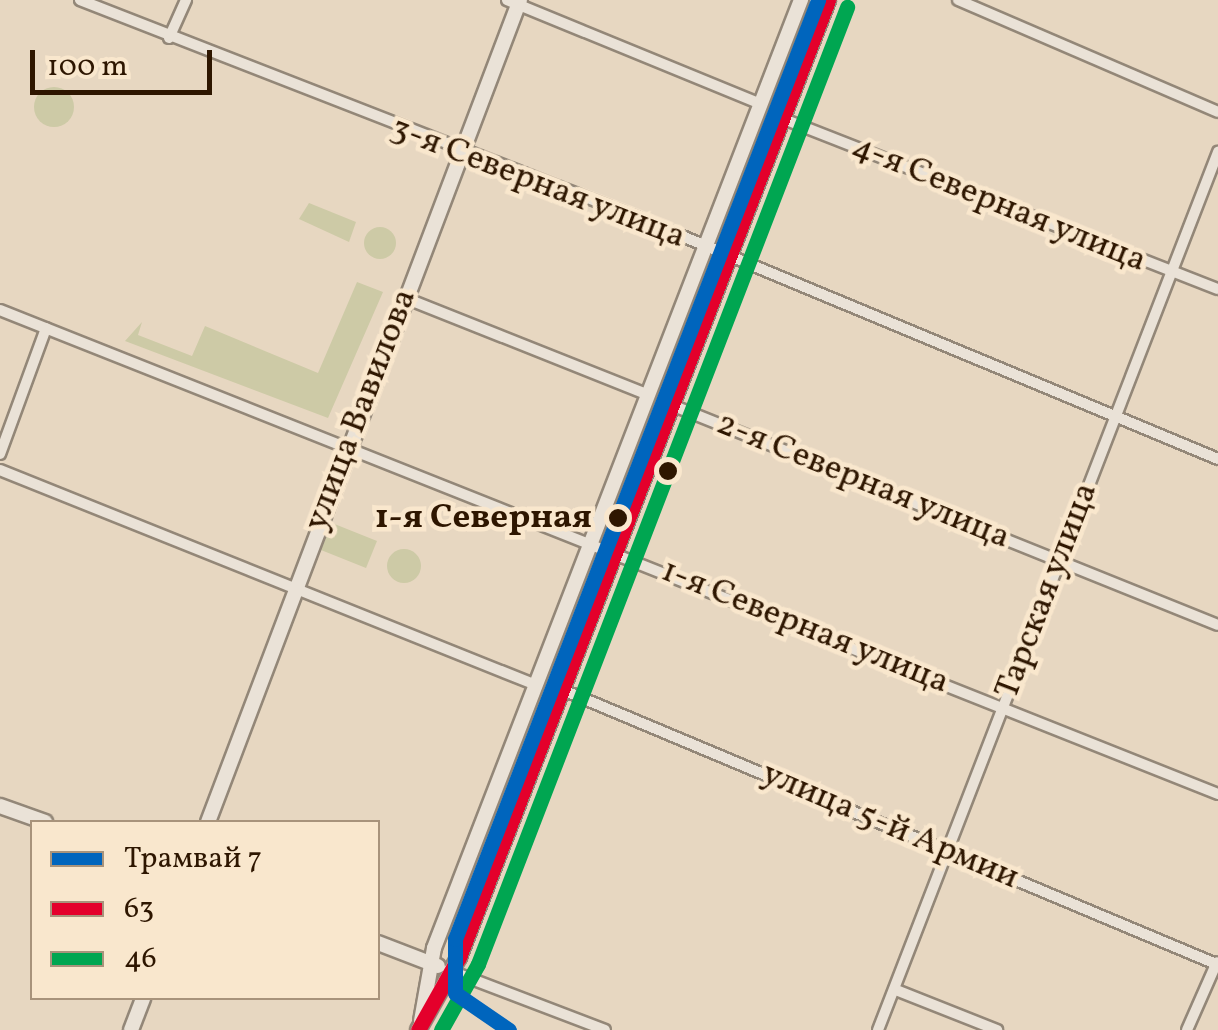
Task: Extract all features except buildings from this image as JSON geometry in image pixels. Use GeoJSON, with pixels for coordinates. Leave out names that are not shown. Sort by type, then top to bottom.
{"type":"FeatureCollection","features":[{"type":"Feature","properties":{"kind":"main road"},"geometry":{"type":"LineString","coordinates":[[419,1026],[430,963],[802,0]]}},
{"type":"Feature","properties":{"kind":"main road"},"geometry":{"type":"LineString","coordinates":[[419,1026],[448,970],[563,690],[612,550],[674,406],[828,0]]}},
{"type":"Feature","properties":{"kind":"main road","name":"улица Вавилова"},"geometry":{"type":"LineString","coordinates":[[209,820],[346,446],[462,153],[515,2]]}},
{"type":"Feature","properties":{"kind":"main road"},"geometry":{"type":"LineString","coordinates":[[0,806],[39,820]]}},
{"type":"Feature","properties":{"kind":"main road"},"geometry":{"type":"LineString","coordinates":[[380,944],[448,970]]}},
{"type":"Feature","properties":{"kind":"main road"},"geometry":{"type":"LineString","coordinates":[[131,1030],[142,1000]]}},
{"type":"Feature","properties":{"kind":"street","name":"3-я Северная улица"},"geometry":{"type":"LineString","coordinates":[[80,0],[1218,459]]}},
{"type":"Feature","properties":{"kind":"street"},"geometry":{"type":"LineString","coordinates":[[169,38],[186,0]]}},
{"type":"Feature","properties":{"kind":"street"},"geometry":{"type":"LineString","coordinates":[[958,0],[1218,112]]}},
{"type":"Feature","properties":{"kind":"street"},"geometry":{"type":"LineString","coordinates":[[515,2],[761,104]]}},
{"type":"Feature","properties":{"kind":"street","name":"4-я Северная улица"},"geometry":{"type":"LineString","coordinates":[[781,118],[1218,289]]}},
{"type":"Feature","properties":{"kind":"street","name":"Тарская улица"},"geometry":{"type":"LineString","coordinates":[[878,1030],[1218,152]]}},
{"type":"Feature","properties":{"kind":"street"},"geometry":{"type":"LineString","coordinates":[[405,298],[648,395]]}},
{"type":"Feature","properties":{"kind":"street","name":"1-я Северная улица"},"geometry":{"type":"LineString","coordinates":[[0,310],[1218,794]]}},
{"type":"Feature","properties":{"kind":"street"},"geometry":{"type":"LineString","coordinates":[[0,454],[46,328]]}},
{"type":"Feature","properties":{"kind":"street","name":"2-я Северная улица"},"geometry":{"type":"LineString","coordinates":[[674,406],[1218,626]]}},
{"type":"Feature","properties":{"kind":"street"},"geometry":{"type":"LineString","coordinates":[[0,470],[536,685]]}},
{"type":"Feature","properties":{"kind":"street","name":"улица 5-й Армии"},"geometry":{"type":"LineString","coordinates":[[563,690],[1217,962]]}},
{"type":"Feature","properties":{"kind":"street"},"geometry":{"type":"LineString","coordinates":[[1188,1030],[1217,962]]}},
{"type":"Feature","properties":{"kind":"street"},"geometry":{"type":"LineString","coordinates":[[448,970],[605,1030]]}},
{"type":"Feature","properties":{"kind":"street"},"geometry":{"type":"LineString","coordinates":[[896,990],[997,1030]]}},
{"type":"Feature","properties":{"kind":"shaded area"},"geometry":{"type":"Polygon","coordinates":[[[54,87],[68,93],[74,107],[68,121],[54,127],[40,121],[34,107],[40,93],[54,87]]]}},
{"type":"Feature","properties":{"kind":"shaded area"},"geometry":{"type":"Polygon","coordinates":[[[309,203],[356,222],[349,242],[299,219],[309,203]]]}},
{"type":"Feature","properties":{"kind":"shaded area"},"geometry":{"type":"Polygon","coordinates":[[[380,227],[391,232],[396,243],[391,254],[380,259],[369,254],[364,243],[369,232],[380,227]]]}},
{"type":"Feature","properties":{"kind":"shaded area"},"geometry":{"type":"Polygon","coordinates":[[[357,282],[383,292],[328,418],[125,341],[142,322],[138,335],[192,356],[205,326],[318,373],[357,282]]]}},
{"type":"Feature","properties":{"kind":"shaded area"},"geometry":{"type":"Polygon","coordinates":[[[332,523],[377,541],[366,568],[321,550],[332,523]]]}},
{"type":"Feature","properties":{"kind":"shaded area"},"geometry":{"type":"Polygon","coordinates":[[[404,549],[416,554],[421,566],[416,578],[404,583],[392,578],[387,566],[392,554],[404,549]]]}},
{"type":"Feature","properties":{"kind":"tram line","name":"7"},"geometry":{"type":"LineString","coordinates":[[509,1030],[455,993],[455,939],[818,0]]}},
{"type":"Feature","properties":{"kind":"transit line","name":"63"},"geometry":{"type":"LineString","coordinates":[[418,1030],[459,957],[828,0]]}},
{"type":"Feature","properties":{"kind":"transit line","name":"46"},"geometry":{"type":"LineString","coordinates":[[441,1030],[478,964],[847,7]]}},
{"type":"Feature","properties":{"kind":"place","name":"1-я Северная"},"geometry":{"type":"Point","coordinates":[618,518]}}]}
